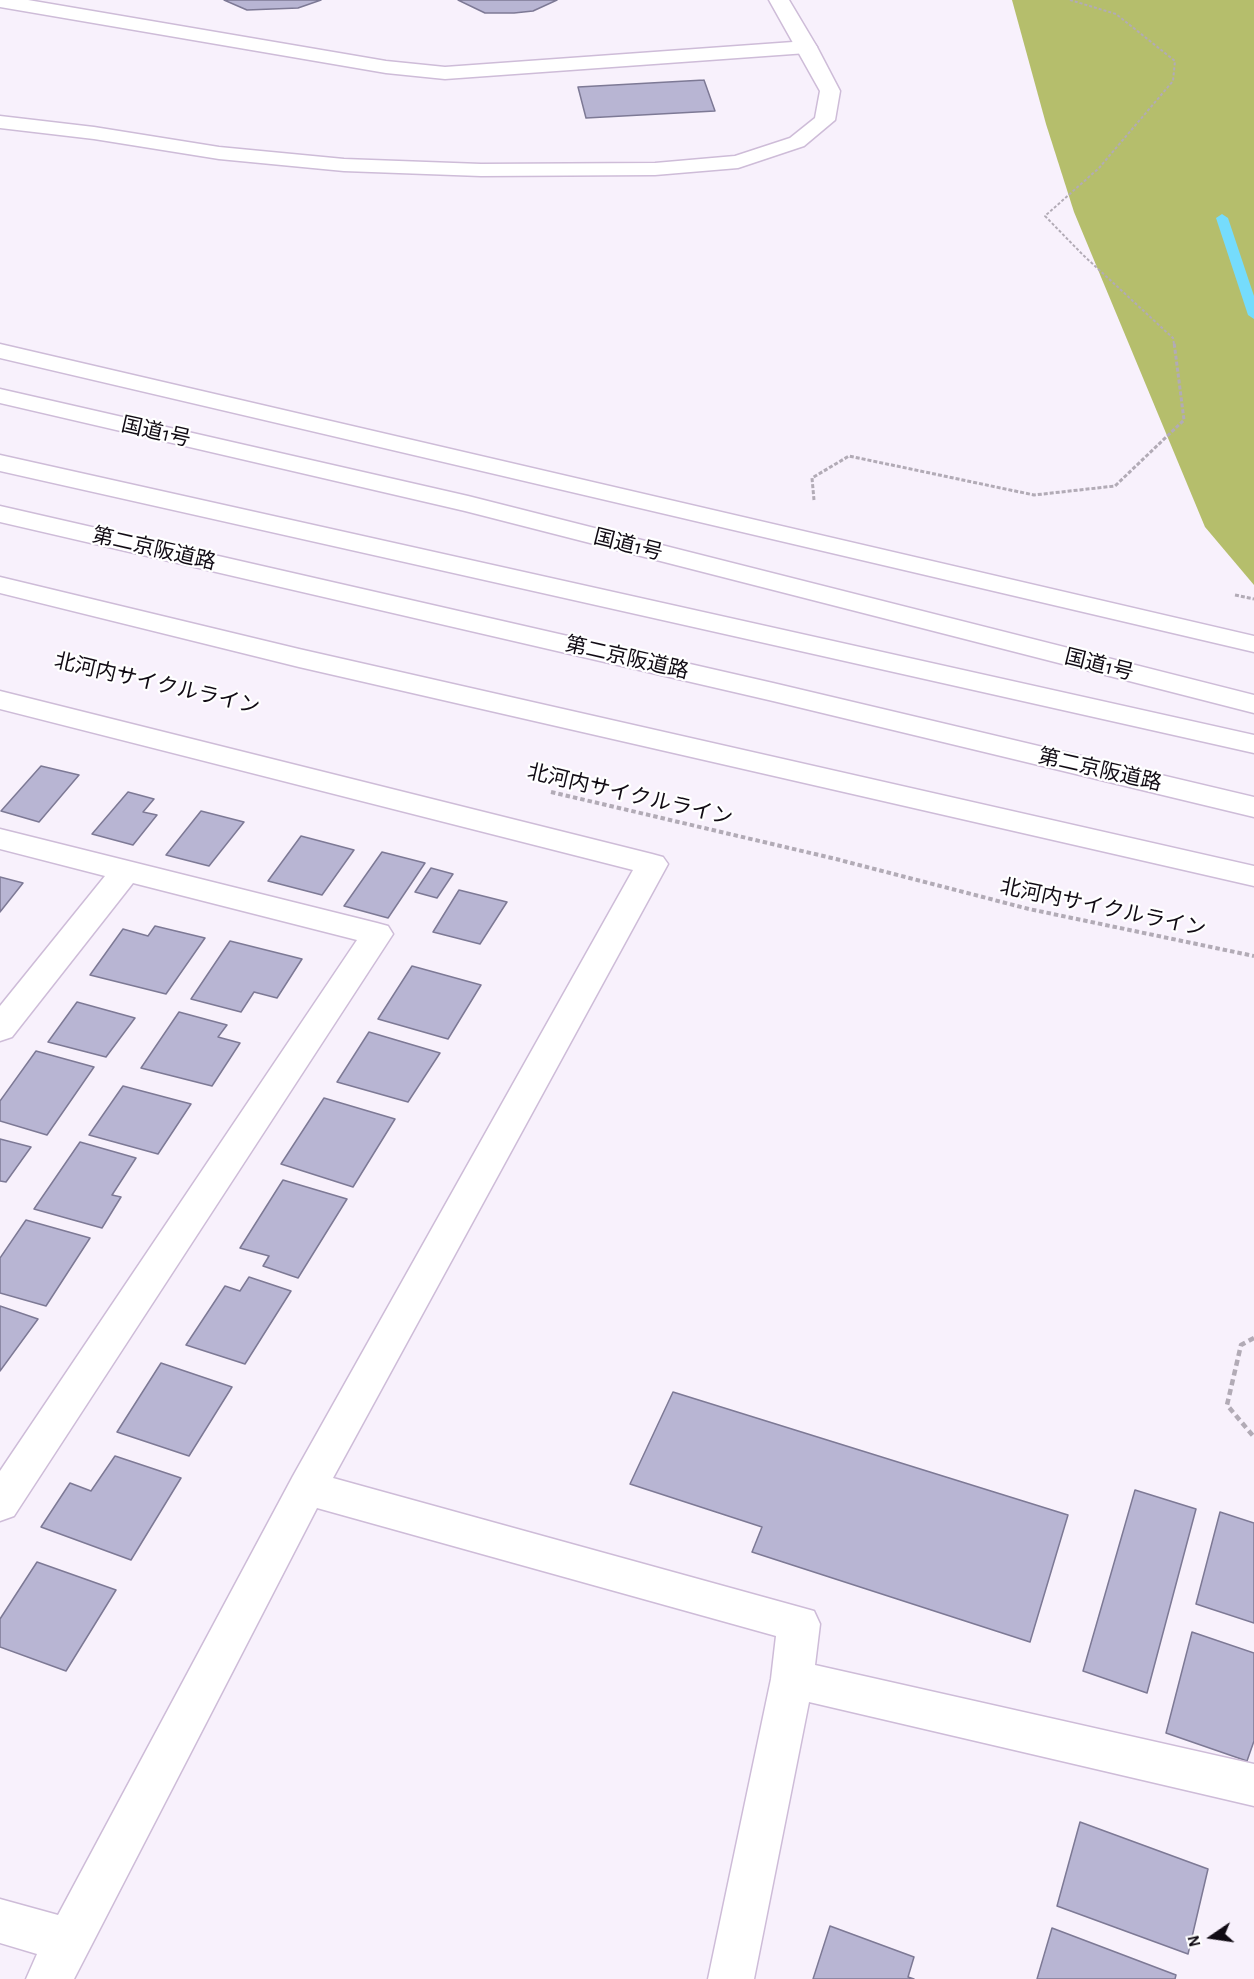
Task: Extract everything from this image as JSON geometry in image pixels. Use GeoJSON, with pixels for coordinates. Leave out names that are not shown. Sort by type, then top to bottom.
{"type":"FeatureCollection","features":[{"type":"Feature","properties":{"kind":"main road"},"geometry":{"type":"LineString","coordinates":[[0,0],[386,67],[445,73],[807,47]]}},
{"type":"Feature","properties":{"kind":"main road"},"geometry":{"type":"LineString","coordinates":[[0,123],[94,133],[219,153],[344,165],[493,170],[655,169],[738,162],[797,142],[825,120],[830,91],[779,0]]}},
{"type":"Feature","properties":{"kind":"main road"},"geometry":{"type":"LineString","coordinates":[[0,351],[1254,644]]}},
{"type":"Feature","properties":{"kind":"main road","name":"国道1号"},"geometry":{"type":"LineString","coordinates":[[0,396],[468,504],[1254,704]]}},
{"type":"Feature","properties":{"kind":"main road"},"geometry":{"type":"LineString","coordinates":[[0,463],[1254,744]]}},
{"type":"Feature","properties":{"kind":"main road","name":"第二京阪道路"},"geometry":{"type":"LineString","coordinates":[[0,513],[738,684],[1254,807]]}},
{"type":"Feature","properties":{"kind":"main road"},"geometry":{"type":"LineString","coordinates":[[0,585],[310,660],[1254,876]]}},
{"type":"Feature","properties":{"kind":"main road"},"geometry":{"type":"LineString","coordinates":[[0,700],[652,864],[307,1488],[58,1960],[0,1921]]}},
{"type":"Feature","properties":{"kind":"main road"},"geometry":{"type":"LineString","coordinates":[[0,839],[378,934],[0,1503]]}},
{"type":"Feature","properties":{"kind":"main road"},"geometry":{"type":"LineString","coordinates":[[0,1029],[126,870]]}},
{"type":"Feature","properties":{"kind":"main road"},"geometry":{"type":"LineString","coordinates":[[307,1488],[799,1624],[792,1679],[731,1979]]}},
{"type":"Feature","properties":{"kind":"main road"},"geometry":{"type":"LineString","coordinates":[[792,1679],[1254,1785]]}},
{"type":"Feature","properties":{"kind":"path"},"geometry":{"type":"LineString","coordinates":[[819,543],[812,478],[849,456],[1034,495],[1115,486],[1184,420],[1173,338],[1083,255],[1045,216],[1099,168],[1173,81],[1175,61],[1116,14],[1070,0]]}},
{"type":"Feature","properties":{"kind":"path","name":"北河内サイクルライン"},"geometry":{"type":"LineString","coordinates":[[546,791],[836,859],[1029,909],[1254,956]]}},
{"type":"Feature","properties":{"kind":"path"},"geometry":{"type":"LineString","coordinates":[[1254,1338],[1241,1345],[1227,1405],[1254,1437]]}},
{"type":"Feature","properties":{"kind":"green space"},"geometry":{"type":"Polygon","coordinates":[[[1012,0],[1254,0],[1254,585],[1205,527],[1074,212],[1046,124],[1012,0]]]}},
{"type":"Feature","properties":{"kind":"building"},"geometry":{"type":"Polygon","coordinates":[[[224,0],[321,0],[298,8],[247,10],[224,0]]]}},
{"type":"Feature","properties":{"kind":"building"},"geometry":{"type":"Polygon","coordinates":[[[458,0],[557,0],[533,11],[485,13],[458,0]]]}},
{"type":"Feature","properties":{"kind":"building"},"geometry":{"type":"Polygon","coordinates":[[[704,80],[715,111],[586,118],[578,87],[704,80]]]}},
{"type":"Feature","properties":{"kind":"building"},"geometry":{"type":"Polygon","coordinates":[[[41,766],[79,775],[39,822],[1,811],[41,766]]]}},
{"type":"Feature","properties":{"kind":"building"},"geometry":{"type":"Polygon","coordinates":[[[128,792],[154,799],[143,812],[157,815],[133,845],[92,834],[128,792]]]}},
{"type":"Feature","properties":{"kind":"building"},"geometry":{"type":"Polygon","coordinates":[[[201,811],[244,822],[209,866],[166,855],[201,811]]]}},
{"type":"Feature","properties":{"kind":"building"},"geometry":{"type":"Polygon","coordinates":[[[301,836],[354,850],[322,895],[268,881],[301,836]]]}},
{"type":"Feature","properties":{"kind":"building"},"geometry":{"type":"Polygon","coordinates":[[[382,852],[425,863],[388,918],[344,906],[382,852]]]}},
{"type":"Feature","properties":{"kind":"building"},"geometry":{"type":"Polygon","coordinates":[[[431,868],[453,874],[437,898],[415,892],[431,868]]]}},
{"type":"Feature","properties":{"kind":"building"},"geometry":{"type":"Polygon","coordinates":[[[0,877],[23,883],[0,912],[0,877]]]}},
{"type":"Feature","properties":{"kind":"building"},"geometry":{"type":"Polygon","coordinates":[[[459,890],[507,902],[480,944],[433,932],[459,890]]]}},
{"type":"Feature","properties":{"kind":"building"},"geometry":{"type":"Polygon","coordinates":[[[155,926],[205,938],[166,994],[90,975],[123,929],[148,936],[155,926]]]}},
{"type":"Feature","properties":{"kind":"building"},"geometry":{"type":"Polygon","coordinates":[[[230,941],[302,959],[277,998],[254,992],[241,1012],[191,999],[230,941]]]}},
{"type":"Feature","properties":{"kind":"building"},"geometry":{"type":"Polygon","coordinates":[[[412,966],[481,985],[448,1039],[378,1019],[412,966]]]}},
{"type":"Feature","properties":{"kind":"building"},"geometry":{"type":"Polygon","coordinates":[[[77,1002],[135,1018],[106,1057],[48,1042],[77,1002]]]}},
{"type":"Feature","properties":{"kind":"building"},"geometry":{"type":"Polygon","coordinates":[[[179,1012],[227,1025],[218,1037],[240,1043],[212,1086],[141,1068],[179,1012]]]}},
{"type":"Feature","properties":{"kind":"building"},"geometry":{"type":"Polygon","coordinates":[[[369,1032],[440,1053],[408,1102],[337,1082],[369,1032]]]}},
{"type":"Feature","properties":{"kind":"building"},"geometry":{"type":"Polygon","coordinates":[[[36,1051],[94,1067],[47,1135],[0,1121],[0,1101],[36,1051]]]}},
{"type":"Feature","properties":{"kind":"building"},"geometry":{"type":"Polygon","coordinates":[[[123,1086],[191,1104],[158,1154],[89,1135],[123,1086]]]}},
{"type":"Feature","properties":{"kind":"building"},"geometry":{"type":"Polygon","coordinates":[[[324,1098],[395,1119],[353,1187],[281,1164],[324,1098]]]}},
{"type":"Feature","properties":{"kind":"building"},"geometry":{"type":"Polygon","coordinates":[[[0,1139],[31,1147],[6,1182],[0,1181],[0,1139]]]}},
{"type":"Feature","properties":{"kind":"building"},"geometry":{"type":"Polygon","coordinates":[[[80,1142],[136,1158],[112,1195],[121,1197],[102,1228],[34,1209],[80,1142]]]}},
{"type":"Feature","properties":{"kind":"building"},"geometry":{"type":"Polygon","coordinates":[[[283,1180],[347,1199],[298,1278],[263,1266],[269,1256],[240,1248],[283,1180]]]}},
{"type":"Feature","properties":{"kind":"building"},"geometry":{"type":"Polygon","coordinates":[[[26,1220],[90,1238],[46,1306],[0,1293],[0,1258],[26,1220]]]}},
{"type":"Feature","properties":{"kind":"building"},"geometry":{"type":"Polygon","coordinates":[[[249,1277],[291,1291],[245,1364],[186,1345],[225,1286],[240,1291],[249,1277]]]}},
{"type":"Feature","properties":{"kind":"building"},"geometry":{"type":"Polygon","coordinates":[[[0,1306],[38,1319],[0,1371],[0,1306]]]}},
{"type":"Feature","properties":{"kind":"building"},"geometry":{"type":"Polygon","coordinates":[[[161,1363],[232,1387],[189,1456],[117,1432],[161,1363]]]}},
{"type":"Feature","properties":{"kind":"building"},"geometry":{"type":"Polygon","coordinates":[[[673,1392],[1068,1515],[1030,1642],[752,1552],[762,1527],[630,1484],[673,1392]]]}},
{"type":"Feature","properties":{"kind":"building"},"geometry":{"type":"Polygon","coordinates":[[[115,1456],[181,1478],[131,1560],[41,1527],[70,1483],[91,1491],[115,1456]]]}},
{"type":"Feature","properties":{"kind":"building"},"geometry":{"type":"Polygon","coordinates":[[[1135,1490],[1196,1509],[1147,1693],[1083,1671],[1135,1490]]]}},
{"type":"Feature","properties":{"kind":"building"},"geometry":{"type":"Polygon","coordinates":[[[1220,1512],[1254,1523],[1254,1623],[1196,1604],[1220,1512]]]}},
{"type":"Feature","properties":{"kind":"building"},"geometry":{"type":"Polygon","coordinates":[[[37,1562],[116,1590],[66,1671],[0,1647],[0,1619],[37,1562]]]}},
{"type":"Feature","properties":{"kind":"building"},"geometry":{"type":"Polygon","coordinates":[[[1192,1632],[1254,1653],[1254,1741],[1247,1761],[1166,1733],[1192,1632]]]}},
{"type":"Feature","properties":{"kind":"building"},"geometry":{"type":"Polygon","coordinates":[[[1080,1822],[1208,1869],[1188,1954],[1057,1906],[1080,1822]]]}},
{"type":"Feature","properties":{"kind":"building"},"geometry":{"type":"Polygon","coordinates":[[[830,1926],[914,1957],[908,1977],[914,1979],[813,1979],[830,1926]]]}},
{"type":"Feature","properties":{"kind":"building"},"geometry":{"type":"Polygon","coordinates":[[[1052,1928],[1176,1975],[1175,1979],[1037,1979],[1052,1928]]]}},
{"type":"Feature","properties":{"kind":"waterway"},"geometry":{"type":"LineString","coordinates":[[1222,218],[1254,315]]}}]}
